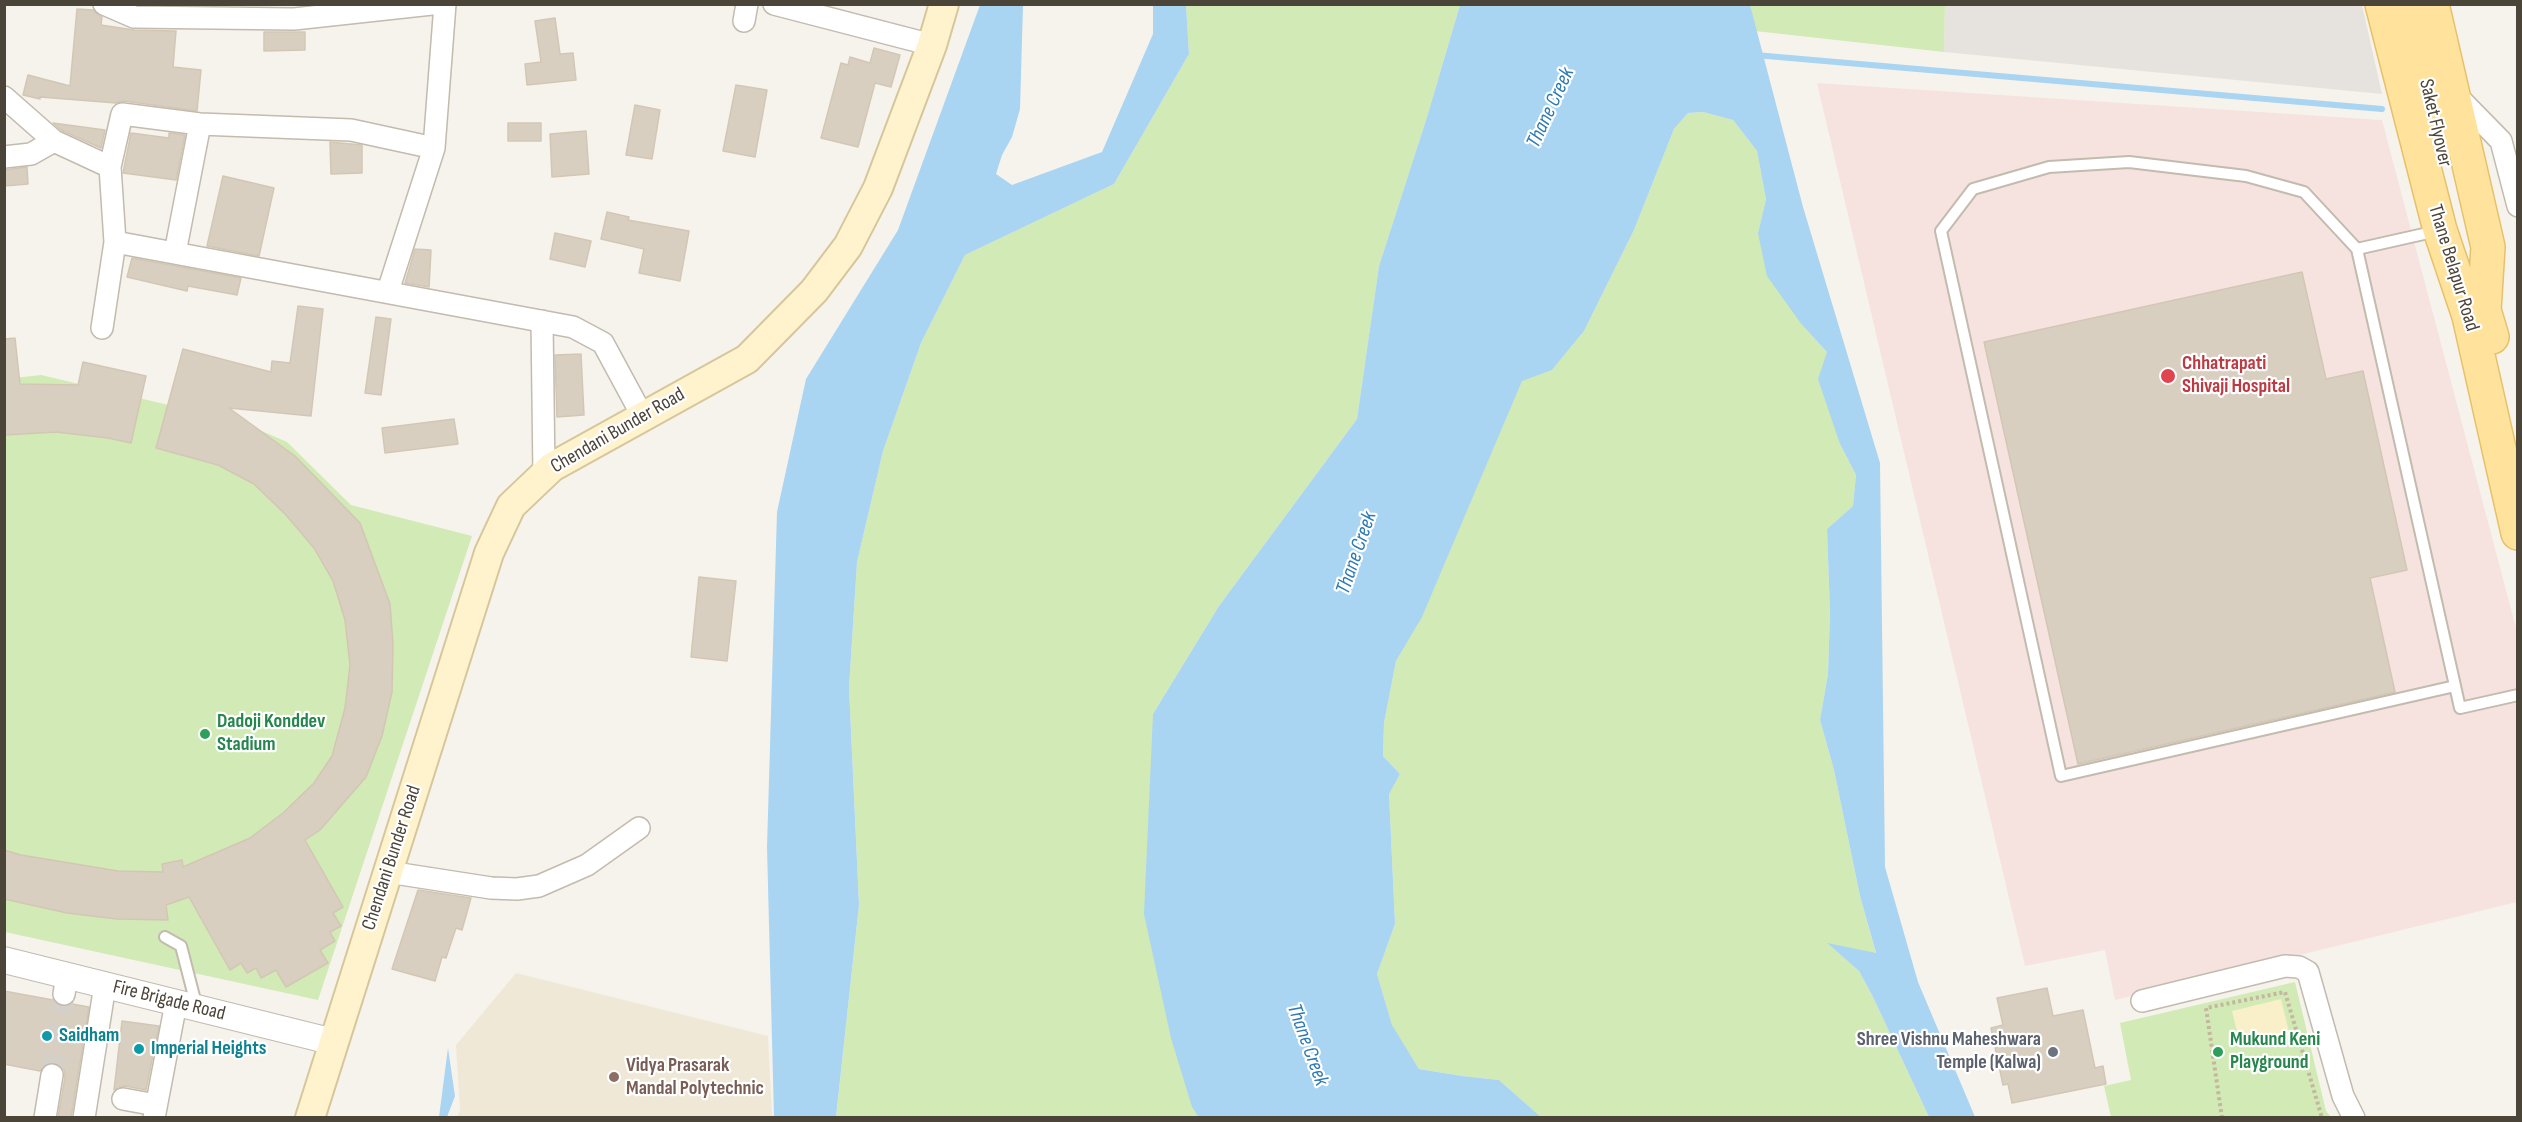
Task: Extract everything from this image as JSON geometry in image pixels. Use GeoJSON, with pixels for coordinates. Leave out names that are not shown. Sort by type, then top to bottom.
{"type":"FeatureCollection","features":[{"type":"Feature","properties":{"kind":"main road","name":"Chendani Bunder Road"},"geometry":{"type":"LineString","coordinates":[[310,1118],[489,553],[511,506],[552,466],[747,359],[814,291],[848,246],[878,188],[932,45],[944,4]]}},
{"type":"Feature","properties":{"kind":"main road","name":"Thane Belapur Road"},"geometry":{"type":"LineString","coordinates":[[2382,4],[2440,230],[2469,316],[2517,533]]}},
{"type":"Feature","properties":{"kind":"main road","name":"Saket Flyover"},"geometry":{"type":"LineString","coordinates":[[2409,4],[2447,174],[2484,310]]}},
{"type":"Feature","properties":{"kind":"main road","name":"Thane Belapur Road"},"geometry":{"type":"LineString","coordinates":[[2432,4],[2488,247],[2484,310],[2517,429]]}},
{"type":"Feature","properties":{"kind":"street"},"geometry":{"type":"LineString","coordinates":[[104,4],[134,17],[177,11],[294,19],[432,4]]}},
{"type":"Feature","properties":{"kind":"street"},"geometry":{"type":"LineString","coordinates":[[388,291],[434,148],[445,4]]}},
{"type":"Feature","properties":{"kind":"street"},"geometry":{"type":"LineString","coordinates":[[774,4],[932,45]]}},
{"type":"Feature","properties":{"kind":"street"},"geometry":{"type":"LineString","coordinates":[[2454,93],[2501,141],[2517,207]]}},
{"type":"Feature","properties":{"kind":"street"},"geometry":{"type":"LineString","coordinates":[[4,97],[54,141],[110,166]]}},
{"type":"Feature","properties":{"kind":"street"},"geometry":{"type":"LineString","coordinates":[[102,328],[115,242],[110,166],[122,114],[200,124],[351,130],[434,148]]}},
{"type":"Feature","properties":{"kind":"street"},"geometry":{"type":"LineString","coordinates":[[174,253],[200,124]]}},
{"type":"Feature","properties":{"kind":"street"},"geometry":{"type":"LineString","coordinates":[[4,157],[31,154],[54,141]]}},
{"type":"Feature","properties":{"kind":"street"},"geometry":{"type":"LineString","coordinates":[[115,242],[573,327],[603,343],[643,417]]}},
{"type":"Feature","properties":{"kind":"street"},"geometry":{"type":"LineString","coordinates":[[542,321],[544,475]]}},
{"type":"Feature","properties":{"kind":"street"},"geometry":{"type":"LineString","coordinates":[[388,872],[491,888],[517,889],[539,886],[587,865],[639,828]]}},
{"type":"Feature","properties":{"kind":"street","name":"Fire Brigade Road"},"geometry":{"type":"LineString","coordinates":[[4,960],[65,985],[110,987],[334,1042]]}},
{"type":"Feature","properties":{"kind":"street"},"geometry":{"type":"LineString","coordinates":[[2142,1002],[2285,966],[2299,967],[2308,972],[2343,1096],[2354,1118]]}},
{"type":"Feature","properties":{"kind":"street"},"geometry":{"type":"LineString","coordinates":[[104,1065],[110,987]]}},
{"type":"Feature","properties":{"kind":"street"},"geometry":{"type":"LineString","coordinates":[[84,1118],[110,987]]}},
{"type":"Feature","properties":{"kind":"street"},"geometry":{"type":"LineString","coordinates":[[123,1099],[155,1111],[186,1006]]}},
{"type":"Feature","properties":{"kind":"street"},"geometry":{"type":"LineString","coordinates":[[45,1118],[52,1075]]}},
{"type":"Feature","properties":{"kind":"lane"},"geometry":{"type":"LineString","coordinates":[[2455,686],[2061,776],[1941,231],[1973,189],[2049,167],[2129,162],[2247,176],[2304,192],[2357,249],[2460,708],[2517,695]]}},
{"type":"Feature","properties":{"kind":"lane"},"geometry":{"type":"LineString","coordinates":[[2357,249],[2440,230]]}},
{"type":"Feature","properties":{"kind":"lane"},"geometry":{"type":"LineString","coordinates":[[165,937],[181,946],[186,1006]]}},
{"type":"Feature","properties":{"kind":"path"},"geometry":{"type":"LineString","coordinates":[[2222,1118],[2206,1008],[2285,992],[2322,1118]]}},
{"type":"Feature","properties":{"kind":"shaded area"},"geometry":{"type":"Polygon","coordinates":[[[1945,5],[2362,5],[2382,94],[1944,52],[1945,5]]]}},
{"type":"Feature","properties":{"kind":"shaded area","name":"Chhatrapati Shivaji Hospital"},"geometry":{"type":"Polygon","coordinates":[[[1817,83],[2382,120],[2517,632],[2517,902],[2115,1000],[2105,950],[2025,966],[1817,83]]]}},
{"type":"Feature","properties":{"kind":"shaded area","name":"Vidya Prasarak Mandal Polytechnic"},"geometry":{"type":"Polygon","coordinates":[[[516,973],[768,1036],[772,1117],[457,1117],[460,1110],[456,1045],[516,973]]]}},
{"type":"Feature","properties":{"kind":"green space"},"geometry":{"type":"Polygon","coordinates":[[[1186,5],[1460,5],[1379,266],[1357,419],[1219,606],[1153,714],[1192,1107],[1199,1117],[836,1118],[859,905],[849,688],[857,562],[883,451],[921,343],[965,255],[1114,184],[1189,54],[1186,5]]]}},
{"type":"Feature","properties":{"kind":"green space"},"geometry":{"type":"Polygon","coordinates":[[[1750,5],[1945,5],[1944,52],[1755,31],[1750,5]]]}},
{"type":"Feature","properties":{"kind":"green space"},"geometry":{"type":"Polygon","coordinates":[[[1703,112],[1733,120],[1757,151],[1766,199],[1758,233],[1802,325],[1827,352],[1840,444],[1856,475],[1853,506],[1827,529],[1830,613],[1828,674],[1820,720],[1834,770],[1860,896],[1876,954],[1828,944],[1859,971],[1929,1117],[1541,1117],[1499,1080],[1419,1069],[1392,1026],[1377,974],[1395,924],[1389,793],[1400,774],[1383,756],[1384,723],[1396,661],[1422,616],[1522,380],[1552,370],[1584,331],[1634,230],[1674,129],[1688,113],[1703,112]]]}},
{"type":"Feature","properties":{"kind":"green space","name":"Dadoji Konddev Stadium"},"geometry":{"type":"Polygon","coordinates":[[[41,375],[241,422],[287,442],[351,505],[472,536],[318,1000],[5,932],[5,379],[41,375]]]}},
{"type":"Feature","properties":{"kind":"green space","name":"Mukund Keni Playground"},"geometry":{"type":"Polygon","coordinates":[[[2295,982],[2326,1111],[2331,1117],[2111,1117],[2104,1086],[2131,1080],[2120,1023],[2295,982]]]}},
{"type":"Feature","properties":{"kind":"sand"},"geometry":{"type":"Polygon","coordinates":[[[2281,999],[2290,1036],[2241,1048],[2232,1011],[2281,999]]]}},
{"type":"Feature","properties":{"kind":"water"},"geometry":{"type":"Polygon","coordinates":[[[980,5],[1023,5],[1020,109],[1012,137],[1002,155],[996,174],[1012,185],[1102,152],[1153,34],[1153,5],[1186,5],[1189,54],[1114,184],[965,255],[921,343],[883,451],[857,562],[849,688],[859,905],[836,1117],[774,1117],[767,847],[777,512],[806,379],[898,230],[980,5]]]}},
{"type":"Feature","properties":{"kind":"water","name":"Thane Creek"},"geometry":{"type":"Polygon","coordinates":[[[1460,5],[1750,5],[1803,207],[1880,463],[1885,867],[1918,982],[1975,1117],[1929,1117],[1859,971],[1827,943],[1876,953],[1860,896],[1834,770],[1820,720],[1828,674],[1830,613],[1827,529],[1853,506],[1856,475],[1840,444],[1818,379],[1827,352],[1802,325],[1767,276],[1758,233],[1766,199],[1757,151],[1733,120],[1703,112],[1688,113],[1674,129],[1634,230],[1584,331],[1552,370],[1522,381],[1422,617],[1396,661],[1384,723],[1383,756],[1400,774],[1389,794],[1395,924],[1377,974],[1392,1025],[1419,1069],[1499,1080],[1541,1117],[1199,1118],[1192,1107],[1171,1038],[1144,914],[1153,714],[1219,606],[1357,419],[1379,266],[1460,5]]]}},
{"type":"Feature","properties":{"kind":"water"},"geometry":{"type":"Polygon","coordinates":[[[448,1048],[455,1096],[447,1117],[439,1117],[448,1048]]]}},
{"type":"Feature","properties":{"kind":"building"},"geometry":{"type":"Polygon","coordinates":[[[77,9],[93,10],[102,17],[101,25],[134,30],[176,31],[173,67],[201,70],[197,111],[124,101],[116,103],[40,97],[40,99],[23,95],[28,75],[70,86],[77,9]]]}},
{"type":"Feature","properties":{"kind":"building"},"geometry":{"type":"Polygon","coordinates":[[[555,18],[560,54],[573,53],[576,80],[527,85],[525,64],[541,62],[535,21],[555,18]]]}},
{"type":"Feature","properties":{"kind":"building"},"geometry":{"type":"Polygon","coordinates":[[[264,32],[305,32],[305,50],[264,51],[264,32]]]}},
{"type":"Feature","properties":{"kind":"building"},"geometry":{"type":"Polygon","coordinates":[[[874,48],[900,55],[891,87],[875,83],[858,147],[821,138],[841,63],[848,65],[850,57],[870,63],[874,48]]]}},
{"type":"Feature","properties":{"kind":"building"},"geometry":{"type":"Polygon","coordinates":[[[736,85],[767,90],[755,157],[723,151],[736,85]]]}},
{"type":"Feature","properties":{"kind":"building"},"geometry":{"type":"Polygon","coordinates":[[[635,105],[660,110],[652,159],[626,155],[635,105]]]}},
{"type":"Feature","properties":{"kind":"building"},"geometry":{"type":"Polygon","coordinates":[[[53,123],[105,130],[101,148],[61,130],[53,123]]]}},
{"type":"Feature","properties":{"kind":"building"},"geometry":{"type":"Polygon","coordinates":[[[508,123],[541,123],[541,141],[508,141],[508,123]]]}},
{"type":"Feature","properties":{"kind":"building"},"geometry":{"type":"Polygon","coordinates":[[[586,131],[589,174],[552,177],[550,134],[586,131]]]}},
{"type":"Feature","properties":{"kind":"building"},"geometry":{"type":"Polygon","coordinates":[[[131,133],[169,138],[169,133],[185,135],[176,180],[123,173],[131,133]]]}},
{"type":"Feature","properties":{"kind":"building"},"geometry":{"type":"Polygon","coordinates":[[[330,142],[362,145],[362,173],[331,174],[330,142]]]}},
{"type":"Feature","properties":{"kind":"building"},"geometry":{"type":"Polygon","coordinates":[[[27,167],[28,184],[4,186],[4,170],[27,167]]]}},
{"type":"Feature","properties":{"kind":"building"},"geometry":{"type":"Polygon","coordinates":[[[223,176],[274,188],[259,256],[207,246],[223,176]]]}},
{"type":"Feature","properties":{"kind":"building"},"geometry":{"type":"Polygon","coordinates":[[[607,212],[629,217],[628,220],[689,231],[680,281],[639,273],[644,249],[601,239],[607,212]]]}},
{"type":"Feature","properties":{"kind":"building"},"geometry":{"type":"Polygon","coordinates":[[[555,233],[591,241],[585,267],[550,259],[555,233]]]}},
{"type":"Feature","properties":{"kind":"building"},"geometry":{"type":"Polygon","coordinates":[[[415,249],[431,250],[429,287],[405,283],[415,249]]]}},
{"type":"Feature","properties":{"kind":"building"},"geometry":{"type":"Polygon","coordinates":[[[132,258],[241,278],[237,295],[188,286],[187,291],[127,277],[132,258]]]}},
{"type":"Feature","properties":{"kind":"building"},"geometry":{"type":"Polygon","coordinates":[[[2302,272],[2326,379],[2363,371],[2407,570],[2370,578],[2395,692],[2078,764],[1984,342],[2302,272]]]}},
{"type":"Feature","properties":{"kind":"building"},"geometry":{"type":"Polygon","coordinates":[[[298,306],[323,309],[311,416],[229,408],[295,456],[360,523],[390,604],[393,644],[392,692],[382,736],[366,777],[320,830],[305,840],[343,907],[333,913],[341,926],[330,932],[335,941],[320,950],[328,963],[286,987],[276,970],[261,978],[256,968],[247,973],[241,963],[230,970],[189,897],[166,905],[168,920],[117,919],[67,913],[4,899],[4,850],[21,855],[118,871],[163,872],[162,864],[182,860],[183,867],[250,838],[283,813],[314,783],[332,756],[345,708],[350,665],[345,620],[333,581],[314,548],[286,515],[254,484],[218,465],[156,448],[183,349],[271,372],[272,361],[290,363],[298,306]]]}},
{"type":"Feature","properties":{"kind":"building"},"geometry":{"type":"Polygon","coordinates":[[[376,317],[391,319],[381,395],[365,393],[376,317]]]}},
{"type":"Feature","properties":{"kind":"building"},"geometry":{"type":"Polygon","coordinates":[[[15,338],[20,384],[78,385],[83,362],[146,376],[131,443],[56,432],[4,435],[4,339],[15,338]]]}},
{"type":"Feature","properties":{"kind":"building"},"geometry":{"type":"Polygon","coordinates":[[[581,354],[584,415],[557,417],[555,355],[581,354]]]}},
{"type":"Feature","properties":{"kind":"building"},"geometry":{"type":"Polygon","coordinates":[[[454,419],[458,444],[385,453],[382,428],[454,419]]]}},
{"type":"Feature","properties":{"kind":"building"},"geometry":{"type":"Polygon","coordinates":[[[699,577],[736,581],[727,661],[691,657],[699,577]]]}},
{"type":"Feature","properties":{"kind":"building"},"geometry":{"type":"Polygon","coordinates":[[[418,890],[471,898],[462,930],[456,928],[446,958],[442,957],[435,981],[392,969],[418,890]]]}},
{"type":"Feature","properties":{"kind":"building"},"geometry":{"type":"Polygon","coordinates":[[[2047,988],[2053,1016],[2083,1010],[2095,1068],[2103,1066],[2106,1084],[2012,1103],[2008,1084],[2003,1085],[1991,1028],[2003,1025],[1997,998],[2047,988]]]}},
{"type":"Feature","properties":{"kind":"building","name":"Saidham"},"geometry":{"type":"Polygon","coordinates":[[[4,991],[53,1000],[61,1006],[72,1004],[89,1007],[71,1118],[58,1118],[65,1077],[60,1065],[48,1063],[40,1071],[4,1064],[4,991]]]}},
{"type":"Feature","properties":{"kind":"building","name":"Imperial Heights"},"geometry":{"type":"Polygon","coordinates":[[[122,1021],[159,1026],[146,1090],[125,1086],[114,1090],[122,1021]]]}},
{"type":"Feature","properties":{"kind":"waterway"},"geometry":{"type":"LineString","coordinates":[[1755,55],[2382,109]]}},
{"type":"Feature","properties":{"kind":"tunnel"},"geometry":{"type":"LineString","coordinates":[[52,1075],[64,994]]}},
{"type":"Feature","properties":{"kind":"place","name":"Chhatrapati Shivaji Hospital"},"geometry":{"type":"Point","coordinates":[2168,376]}},
{"type":"Feature","properties":{"kind":"place","name":"Dadoji Konddev Stadium"},"geometry":{"type":"Point","coordinates":[205,734]}},
{"type":"Feature","properties":{"kind":"place","name":"Saidham"},"geometry":{"type":"Point","coordinates":[47,1036]}},
{"type":"Feature","properties":{"kind":"place","name":"Imperial Heights"},"geometry":{"type":"Point","coordinates":[139,1049]}},
{"type":"Feature","properties":{"kind":"place","name":"Shree Vishnu Maheshwara Temple (Kalwa)"},"geometry":{"type":"Point","coordinates":[2053,1052]}},
{"type":"Feature","properties":{"kind":"place","name":"Mukund Keni Playground"},"geometry":{"type":"Point","coordinates":[2218,1052]}},
{"type":"Feature","properties":{"kind":"place","name":"Vidya Prasarak Mandal Polytechnic"},"geometry":{"type":"Point","coordinates":[614,1077]}}]}
